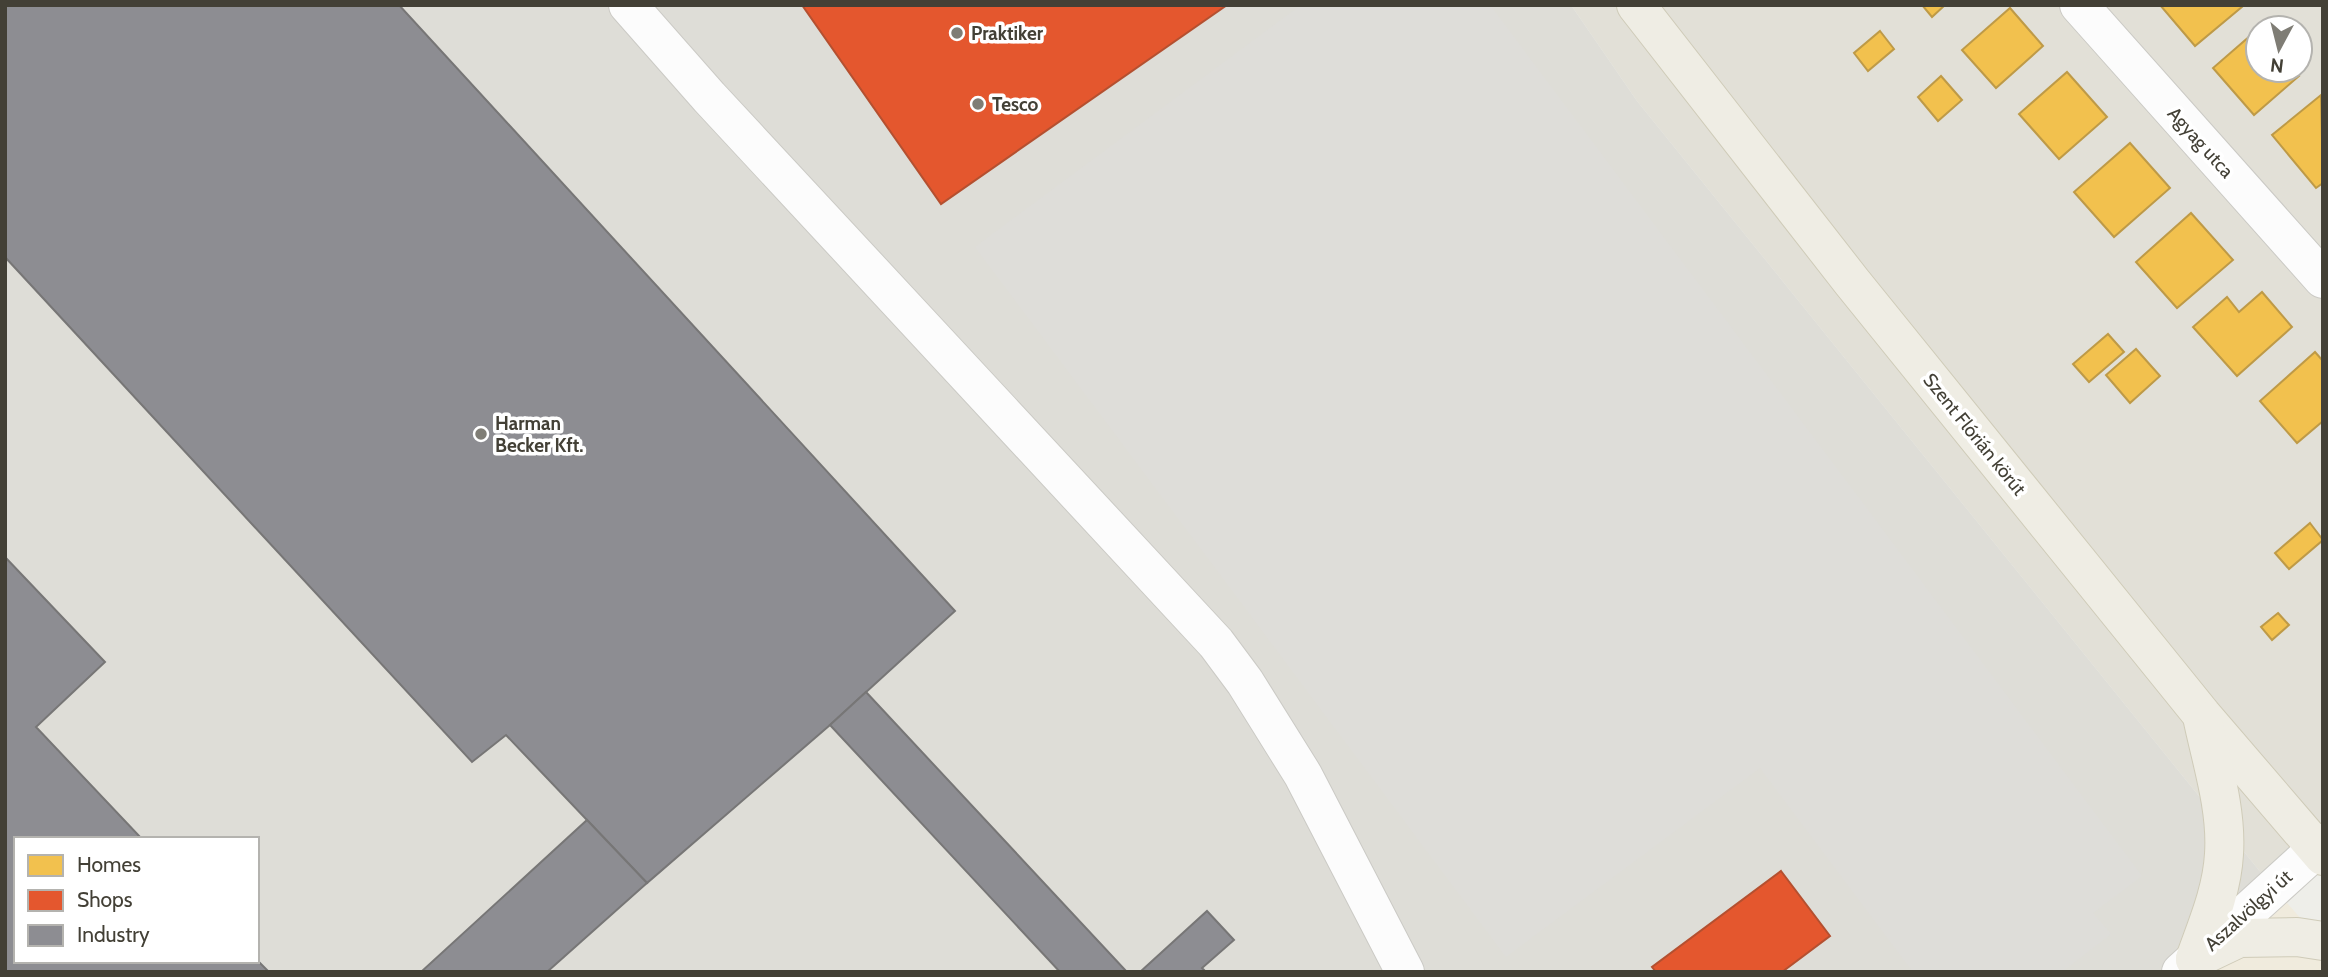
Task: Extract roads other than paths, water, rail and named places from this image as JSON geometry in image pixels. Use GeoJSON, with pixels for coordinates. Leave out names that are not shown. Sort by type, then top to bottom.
{"type":"FeatureCollection","features":[{"type":"Feature","properties":{"kind":"main road","name":"Szent Flórián körút"},"geometry":{"type":"LineString","coordinates":[[1636,5],[1852,282],[2202,715],[2320,849]]}},
{"type":"Feature","properties":{"kind":"main road"},"geometry":{"type":"LineString","coordinates":[[2188,965],[2217,898],[2224,854],[2220,804],[2202,715]]}},
{"type":"Feature","properties":{"kind":"main road"},"geometry":{"type":"LineString","coordinates":[[2188,965],[2239,939],[2297,937],[2323,941]]}},
{"type":"Feature","properties":{"kind":"street"},"geometry":{"type":"LineString","coordinates":[[628,5],[709,97],[1216,643],[1245,682],[1303,775],[1405,972]]}},
{"type":"Feature","properties":{"kind":"street","name":"Agyag utca"},"geometry":{"type":"LineString","coordinates":[[2079,5],[2323,279]]}},
{"type":"Feature","properties":{"kind":"street","name":"Aszalvölgyi út"},"geometry":{"type":"LineString","coordinates":[[2188,965],[2320,849]]}},
{"type":"Feature","properties":{"kind":"place","name":"Praktiker"},"geometry":{"type":"Point","coordinates":[957,33]}},
{"type":"Feature","properties":{"kind":"place","name":"Tesco"},"geometry":{"type":"Point","coordinates":[978,104]}},
{"type":"Feature","properties":{"kind":"place","name":"Harman Becker Kft."},"geometry":{"type":"Point","coordinates":[481,434]}}]}
